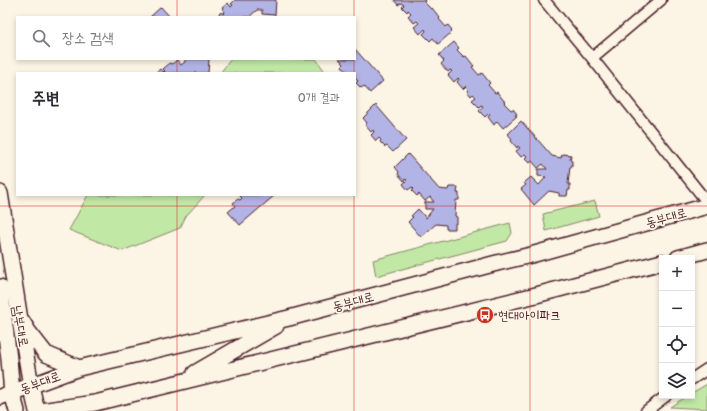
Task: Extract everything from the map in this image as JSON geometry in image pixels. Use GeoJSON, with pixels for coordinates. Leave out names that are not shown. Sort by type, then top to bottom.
{"type":"FeatureCollection","features":[{"type":"Feature","properties":{"kind":"main road","name":"남부대로"},"geometry":{"type":"LineString","coordinates":[[0,193],[19,316],[31,386],[37,411]]}},
{"type":"Feature","properties":{"kind":"main road","name":"동부대로"},"geometry":{"type":"LineString","coordinates":[[6,395],[79,368],[289,318],[498,263],[531,256],[707,206]]}},
{"type":"Feature","properties":{"kind":"main road"},"geometry":{"type":"LineString","coordinates":[[689,255],[707,250]]}},
{"type":"Feature","properties":{"kind":"main road"},"geometry":{"type":"LineString","coordinates":[[41,411],[89,407],[180,382],[536,295],[659,263]]}},
{"type":"Feature","properties":{"kind":"main road","name":"남부대로"},"geometry":{"type":"LineString","coordinates":[[0,287],[9,359],[6,395],[17,411]]}},
{"type":"Feature","properties":{"kind":"main road"},"geometry":{"type":"LineString","coordinates":[[19,316],[28,331],[46,354],[79,368]]}},
{"type":"Feature","properties":{"kind":"main road"},"geometry":{"type":"LineString","coordinates":[[180,382],[289,318]]}},
{"type":"Feature","properties":{"kind":"street"},"geometry":{"type":"LineString","coordinates":[[544,0],[707,202]]}},
{"type":"Feature","properties":{"kind":"street"},"geometry":{"type":"LineString","coordinates":[[592,58],[660,0]]}},
{"type":"Feature","properties":{"kind":"street"},"geometry":{"type":"LineString","coordinates":[[695,376],[707,369]]}},
{"type":"Feature","properties":{"kind":"street"},"geometry":{"type":"LineString","coordinates":[[646,411],[662,399]]}},
{"type":"Feature","properties":{"kind":"green space"},"geometry":{"type":"Polygon","coordinates":[[[230,60],[317,60],[325,72],[221,72],[230,60]]]}},
{"type":"Feature","properties":{"kind":"green space"},"geometry":{"type":"Polygon","coordinates":[[[87,196],[204,196],[186,216],[180,228],[122,251],[69,230],[87,196]]]}},
{"type":"Feature","properties":{"kind":"green space"},"geometry":{"type":"Polygon","coordinates":[[[595,201],[599,216],[546,231],[543,214],[595,201]]]}},
{"type":"Feature","properties":{"kind":"green space"},"geometry":{"type":"Polygon","coordinates":[[[510,223],[512,233],[507,241],[376,276],[373,260],[510,223]]]}},
{"type":"Feature","properties":{"kind":"green space"},"geometry":{"type":"Polygon","coordinates":[[[707,384],[707,409],[670,407],[682,399],[695,399],[695,391],[707,384]]]}},
{"type":"Feature","properties":{"kind":"building"},"geometry":{"type":"Polygon","coordinates":[[[235,0],[276,0],[275,15],[262,14],[262,10],[257,10],[250,16],[217,16],[221,12],[223,14],[225,12],[222,8],[228,3],[231,7],[233,5],[231,4],[235,0]]]}},
{"type":"Feature","properties":{"kind":"building"},"geometry":{"type":"Polygon","coordinates":[[[394,0],[425,0],[424,2],[431,9],[432,8],[446,27],[448,25],[452,32],[438,44],[433,38],[430,41],[423,34],[426,31],[425,29],[420,34],[414,27],[419,23],[417,21],[414,23],[408,16],[411,13],[408,10],[407,12],[402,7],[404,5],[401,3],[398,5],[394,0]]]}},
{"type":"Feature","properties":{"kind":"building"},"geometry":{"type":"Polygon","coordinates":[[[161,7],[169,16],[151,16],[161,7]]]}},
{"type":"Feature","properties":{"kind":"building"},"geometry":{"type":"Polygon","coordinates":[[[454,42],[459,48],[457,50],[464,57],[466,56],[474,66],[472,67],[479,75],[482,73],[490,83],[488,85],[495,93],[497,92],[505,102],[504,103],[511,110],[513,109],[517,114],[515,115],[517,116],[503,128],[497,121],[494,125],[488,117],[490,114],[489,113],[485,117],[479,111],[483,106],[481,105],[479,107],[472,100],[476,97],[473,94],[471,96],[467,91],[468,89],[466,86],[463,89],[457,82],[459,79],[458,78],[454,82],[448,75],[452,71],[450,70],[448,72],[441,64],[444,61],[439,55],[454,42]]]}},
{"type":"Feature","properties":{"kind":"building"},"geometry":{"type":"Polygon","coordinates":[[[356,50],[383,81],[370,93],[364,86],[361,88],[356,83],[358,81],[356,79],[356,72],[347,72],[342,66],[344,64],[340,60],[356,60],[356,50]]]}},
{"type":"Feature","properties":{"kind":"building"},"geometry":{"type":"Polygon","coordinates":[[[177,60],[181,65],[185,62],[185,60],[209,60],[208,72],[164,72],[165,71],[163,69],[170,63],[172,64],[177,60]]]}},
{"type":"Feature","properties":{"kind":"building"},"geometry":{"type":"Polygon","coordinates":[[[160,69],[164,72],[156,72],[160,69]]]}},
{"type":"Feature","properties":{"kind":"building"},"geometry":{"type":"Polygon","coordinates":[[[376,105],[406,140],[393,152],[380,142],[381,140],[379,138],[376,141],[371,135],[374,132],[373,130],[371,132],[365,125],[367,123],[363,118],[376,105]]]}},
{"type":"Feature","properties":{"kind":"building"},"geometry":{"type":"Polygon","coordinates":[[[521,121],[552,156],[561,158],[562,154],[571,155],[570,160],[572,161],[572,167],[570,167],[568,184],[570,184],[570,190],[568,190],[567,196],[559,196],[559,193],[549,191],[534,205],[521,189],[526,185],[524,183],[531,177],[539,185],[546,177],[538,176],[538,169],[547,169],[543,164],[538,168],[532,161],[530,163],[525,158],[527,156],[525,154],[521,157],[516,151],[520,148],[518,146],[517,148],[511,141],[512,139],[508,134],[521,121]]]}},
{"type":"Feature","properties":{"kind":"building"},"geometry":{"type":"Polygon","coordinates":[[[408,154],[439,189],[448,190],[449,187],[458,187],[457,193],[459,193],[459,200],[456,200],[455,216],[457,217],[457,223],[455,223],[455,229],[446,229],[446,225],[436,224],[421,237],[408,222],[413,217],[411,216],[418,209],[426,218],[433,209],[425,209],[425,202],[434,202],[430,197],[425,201],[419,194],[417,196],[412,191],[414,189],[412,187],[408,190],[403,184],[407,180],[405,179],[404,181],[398,174],[399,172],[395,167],[408,154]]]}},
{"type":"Feature","properties":{"kind":"building"},"geometry":{"type":"Polygon","coordinates":[[[240,196],[274,196],[240,225],[228,212],[235,206],[233,203],[242,198],[240,196]]]}},
{"type":"Feature","properties":{"kind":"place","name":"현대아이파크"},"geometry":{"type":"Point","coordinates":[485,315]}}]}
